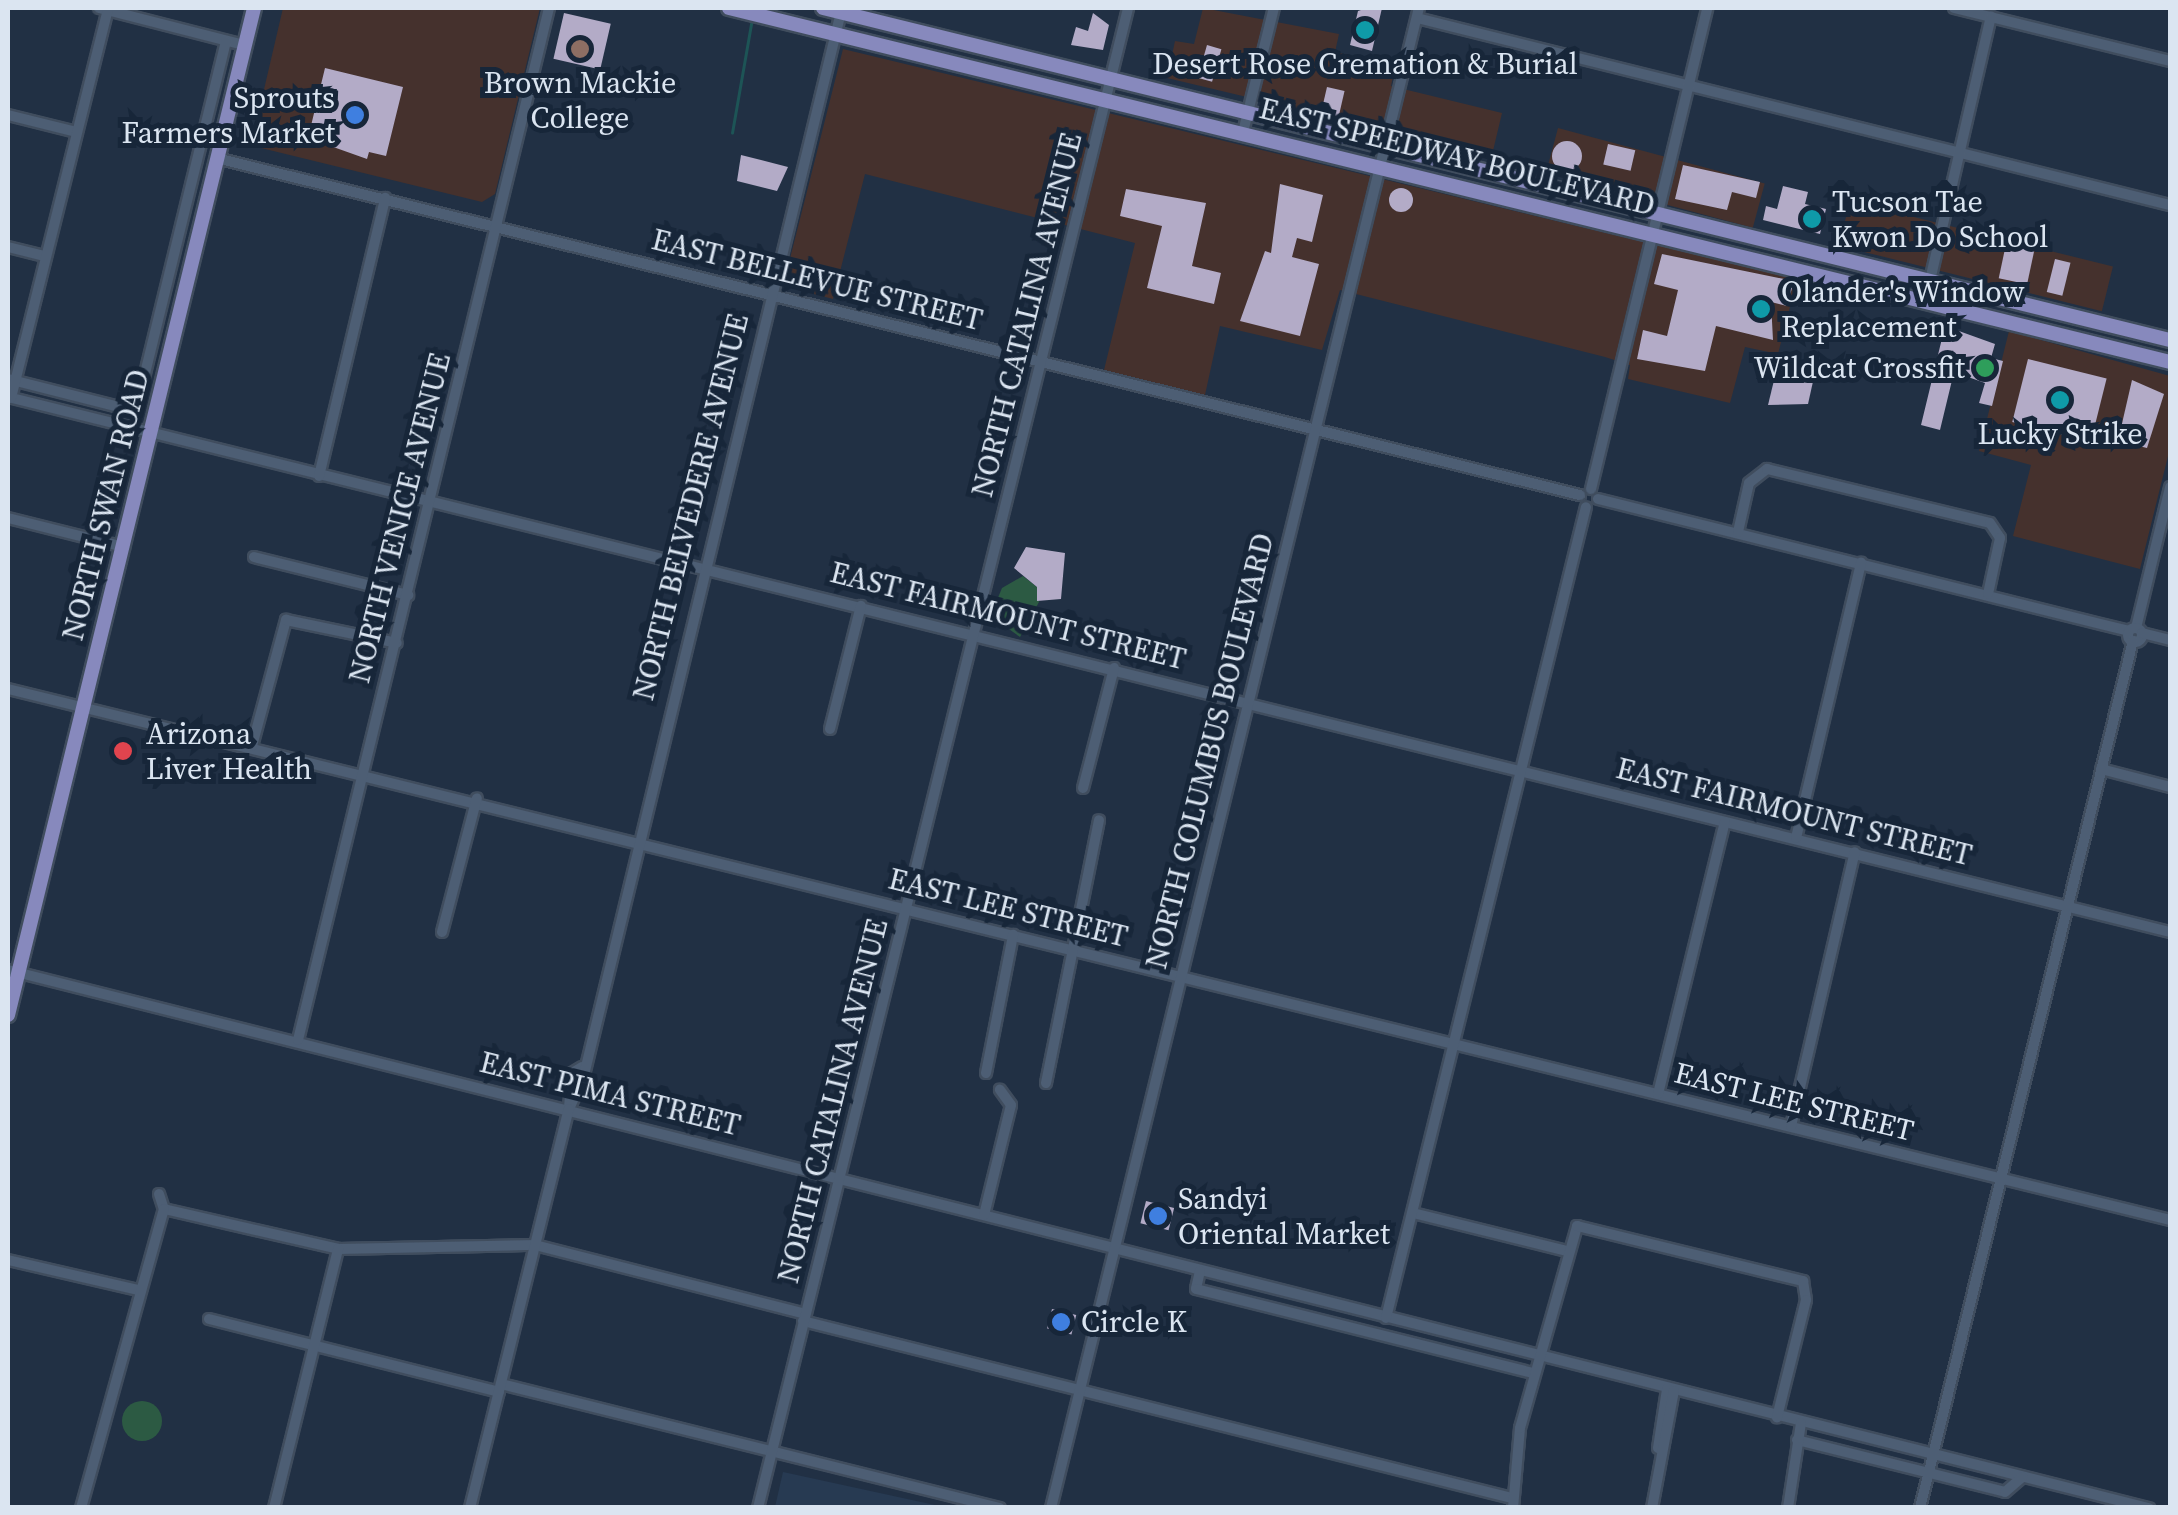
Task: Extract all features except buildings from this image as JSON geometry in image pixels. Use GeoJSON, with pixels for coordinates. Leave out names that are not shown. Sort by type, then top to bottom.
{"type":"FeatureCollection","features":[{"type":"Feature","properties":{"kind":"main road","name":"NORTH SWAN ROAD"},"geometry":{"type":"LineString","coordinates":[[8,1015],[12,972],[153,436],[254,8]]}},
{"type":"Feature","properties":{"kind":"main road","name":"EAST SPEEDWAY BOULEVARD"},"geometry":{"type":"LineString","coordinates":[[729,8],[2170,362]]}},
{"type":"Feature","properties":{"kind":"main road","name":"EAST SPEEDWAY BOULEVARD"},"geometry":{"type":"LineString","coordinates":[[824,8],[2170,340]]}},
{"type":"Feature","properties":{"kind":"street","name":"NORTH VENICE AVENUE"},"geometry":{"type":"LineString","coordinates":[[298,1040],[549,8]]}},
{"type":"Feature","properties":{"kind":"street","name":"NORTH CATALINA AVENUE"},"geometry":{"type":"LineString","coordinates":[[758,1508],[1128,8]]}},
{"type":"Feature","properties":{"kind":"street"},"geometry":{"type":"LineString","coordinates":[[1243,132],[1274,8]]}},
{"type":"Feature","properties":{"kind":"street"},"geometry":{"type":"LineString","coordinates":[[1386,1318],[1656,234],[1707,8]]}},
{"type":"Feature","properties":{"kind":"street"},"geometry":{"type":"LineString","coordinates":[[1954,8],[2170,61]]}},
{"type":"Feature","properties":{"kind":"street"},"geometry":{"type":"LineString","coordinates":[[9,397],[103,9],[244,45]]}},
{"type":"Feature","properties":{"kind":"street","name":"NORTH BELVEDERE AVENUE"},"geometry":{"type":"LineString","coordinates":[[570,1109],[572,1073],[582,1067],[768,293],[842,12]]}},
{"type":"Feature","properties":{"kind":"street"},"geometry":{"type":"LineString","coordinates":[[1418,13],[1688,86],[2170,205]]}},
{"type":"Feature","properties":{"kind":"street","name":"NORTH COLUMBUS BOULEVARD"},"geometry":{"type":"LineString","coordinates":[[1051,1508],[1418,13]]}},
{"type":"Feature","properties":{"kind":"street"},"geometry":{"type":"LineString","coordinates":[[1925,302],[1991,17]]}},
{"type":"Feature","properties":{"kind":"street","name":"NORTH SWAN ROAD"},"geometry":{"type":"LineString","coordinates":[[12,380],[129,407],[142,394],[226,41]]}},
{"type":"Feature","properties":{"kind":"street"},"geometry":{"type":"LineString","coordinates":[[8,115],[76,132]]}},
{"type":"Feature","properties":{"kind":"street","name":"EAST BELLEVUE STREET"},"geometry":{"type":"LineString","coordinates":[[216,158],[2170,640]]}},
{"type":"Feature","properties":{"kind":"street"},"geometry":{"type":"LineString","coordinates":[[319,476],[386,198]]}},
{"type":"Feature","properties":{"kind":"street"},"geometry":{"type":"LineString","coordinates":[[8,247],[45,256]]}},
{"type":"Feature","properties":{"kind":"street","name":"EAST FAIRMOUNT STREET"},"geometry":{"type":"LineString","coordinates":[[9,397],[153,436],[976,634],[2170,932]]}},
{"type":"Feature","properties":{"kind":"street"},"geometry":{"type":"LineString","coordinates":[[1738,532],[1749,483],[1767,470],[1990,523],[2000,538],[1988,594]]}},
{"type":"Feature","properties":{"kind":"street"},"geometry":{"type":"LineString","coordinates":[[1920,1508],[2170,487]]}},
{"type":"Feature","properties":{"kind":"street"},"geometry":{"type":"LineString","coordinates":[[8,518],[124,547]]}},
{"type":"Feature","properties":{"kind":"street"},"geometry":{"type":"LineString","coordinates":[[254,557],[408,595]]}},
{"type":"Feature","properties":{"kind":"street"},"geometry":{"type":"LineString","coordinates":[[1796,838],[1861,563]]}},
{"type":"Feature","properties":{"kind":"street"},"geometry":{"type":"LineString","coordinates":[[830,729],[861,606]]}},
{"type":"Feature","properties":{"kind":"street"},"geometry":{"type":"LineString","coordinates":[[252,746],[286,620],[397,642]]}},
{"type":"Feature","properties":{"kind":"street"},"geometry":{"type":"LineString","coordinates":[[1083,788],[1114,668]]}},
{"type":"Feature","properties":{"kind":"street","name":"EAST LEE STREET"},"geometry":{"type":"LineString","coordinates":[[8,689],[364,770],[907,910],[2170,1220]]}},
{"type":"Feature","properties":{"kind":"street"},"geometry":{"type":"LineString","coordinates":[[2101,769],[2170,786]]}},
{"type":"Feature","properties":{"kind":"street"},"geometry":{"type":"LineString","coordinates":[[442,932],[477,798]]}},
{"type":"Feature","properties":{"kind":"street"},"geometry":{"type":"LineString","coordinates":[[1046,1082],[1098,820]]}},
{"type":"Feature","properties":{"kind":"street"},"geometry":{"type":"LineString","coordinates":[[1658,1094],[1725,822]]}},
{"type":"Feature","properties":{"kind":"street"},"geometry":{"type":"LineString","coordinates":[[1790,1126],[1855,852]]}},
{"type":"Feature","properties":{"kind":"street"},"geometry":{"type":"LineString","coordinates":[[986,1073],[1013,935]]}},
{"type":"Feature","properties":{"kind":"street","name":"EAST PIMA STREET"},"geometry":{"type":"LineString","coordinates":[[12,972],[298,1040],[1538,1358],[2149,1508]]}},
{"type":"Feature","properties":{"kind":"street"},"geometry":{"type":"LineString","coordinates":[[984,1216],[1011,1105],[1000,1090]]}},
{"type":"Feature","properties":{"kind":"street"},"geometry":{"type":"LineString","coordinates":[[470,1508],[570,1109]]}},
{"type":"Feature","properties":{"kind":"street"},"geometry":{"type":"LineString","coordinates":[[81,1508],[138,1290],[164,1209],[158,1194]]}},
{"type":"Feature","properties":{"kind":"street"},"geometry":{"type":"LineString","coordinates":[[164,1209],[338,1249],[535,1245],[1512,1503],[1534,1373],[1566,1251],[1577,1226],[1803,1281],[1806,1300],[1777,1417]]}},
{"type":"Feature","properties":{"kind":"street"},"geometry":{"type":"LineString","coordinates":[[1413,1214],[1566,1251]]}},
{"type":"Feature","properties":{"kind":"street"},"geometry":{"type":"LineString","coordinates":[[274,1508],[338,1249]]}},
{"type":"Feature","properties":{"kind":"street"},"geometry":{"type":"LineString","coordinates":[[8,1260],[138,1290]]}},
{"type":"Feature","properties":{"kind":"street","name":"EAST PIMA STREET"},"geometry":{"type":"LineString","coordinates":[[1200,1271],[1196,1289],[1534,1373]]}},
{"type":"Feature","properties":{"kind":"street"},"geometry":{"type":"LineString","coordinates":[[209,1319],[772,1450],[1000,1508]]}},
{"type":"Feature","properties":{"kind":"street"},"geometry":{"type":"LineString","coordinates":[[1652,1508],[1658,1449],[1671,1390]]}},
{"type":"Feature","properties":{"kind":"street"},"geometry":{"type":"LineString","coordinates":[[1788,1508],[1801,1423]]}},
{"type":"Feature","properties":{"kind":"street","name":"EAST PIMA STREET"},"geometry":{"type":"LineString","coordinates":[[1797,1440],[2006,1492],[2022,1478]]}},
{"type":"Feature","properties":{"kind":"shaded area"},"geometry":{"type":"Polygon","coordinates":[[[283,8],[540,8],[495,194],[482,202],[257,147],[255,128],[283,8]]]}},
{"type":"Feature","properties":{"kind":"shaded area"},"geometry":{"type":"Polygon","coordinates":[[[1203,8],[1339,34],[1335,52],[1395,66],[1391,86],[1502,113],[1492,155],[1167,78],[1175,41],[1194,44],[1203,8]]]}},
{"type":"Feature","properties":{"kind":"shaded area"},"geometry":{"type":"Polygon","coordinates":[[[843,49],[1797,279],[1778,354],[1745,347],[1730,403],[1628,379],[1630,365],[1605,357],[1340,290],[1322,350],[1220,326],[1205,395],[1104,370],[1135,243],[865,174],[833,299],[783,286],[843,49]]]}},
{"type":"Feature","properties":{"kind":"shaded area"},"geometry":{"type":"Polygon","coordinates":[[[1558,128],[1765,183],[1753,228],[1546,172],[1558,128]]]}},
{"type":"Feature","properties":{"kind":"shaded area"},"geometry":{"type":"Polygon","coordinates":[[[1850,201],[2113,267],[2102,311],[1839,246],[1850,201]]]}},
{"type":"Feature","properties":{"kind":"shaded area"},"geometry":{"type":"Polygon","coordinates":[[[2009,331],[2170,376],[2170,448],[2140,569],[2013,536],[2031,465],[1979,451],[2009,331]]]}},
{"type":"Feature","properties":{"kind":"shaded area"},"geometry":{"type":"Polygon","coordinates":[[[783,1472],[944,1507],[775,1507],[783,1472]]]}},
{"type":"Feature","properties":{"kind":"green space"},"geometry":{"type":"Polygon","coordinates":[[[1023,576],[1037,587],[1039,602],[1020,637],[999,622],[995,605],[1002,588],[1023,576]]]}},
{"type":"Feature","properties":{"kind":"green space"},"geometry":{"type":"Polygon","coordinates":[[[142,1401],[156,1407],[162,1421],[156,1435],[142,1441],[128,1435],[122,1421],[128,1407],[142,1401]]]}},
{"type":"Feature","properties":{"kind":"waterway"},"geometry":{"type":"LineString","coordinates":[[732,133],[751,24]]}},
{"type":"Feature","properties":{"kind":"place","name":"Desert Rose Cremation & Burial"},"geometry":{"type":"Point","coordinates":[1365,30]}},
{"type":"Feature","properties":{"kind":"place","name":"Brown Mackie College"},"geometry":{"type":"Point","coordinates":[580,49]}},
{"type":"Feature","properties":{"kind":"place","name":"Sprouts Farmers Market"},"geometry":{"type":"Point","coordinates":[355,115]}},
{"type":"Feature","properties":{"kind":"place","name":"Tucson Tae Kwon Do School"},"geometry":{"type":"Point","coordinates":[1812,219]}},
{"type":"Feature","properties":{"kind":"place","name":"Olander's Window Replacement"},"geometry":{"type":"Point","coordinates":[1761,309]}},
{"type":"Feature","properties":{"kind":"place","name":"Wildcat Crossfit"},"geometry":{"type":"Point","coordinates":[1985,368]}},
{"type":"Feature","properties":{"kind":"place","name":"Lucky Strike"},"geometry":{"type":"Point","coordinates":[2060,400]}},
{"type":"Feature","properties":{"kind":"place","name":"Arizona Liver Health"},"geometry":{"type":"Point","coordinates":[123,751]}},
{"type":"Feature","properties":{"kind":"place","name":"Sandyi Oriental Market"},"geometry":{"type":"Point","coordinates":[1158,1216]}},
{"type":"Feature","properties":{"kind":"place","name":"Circle K"},"geometry":{"type":"Point","coordinates":[1061,1322]}}]}
